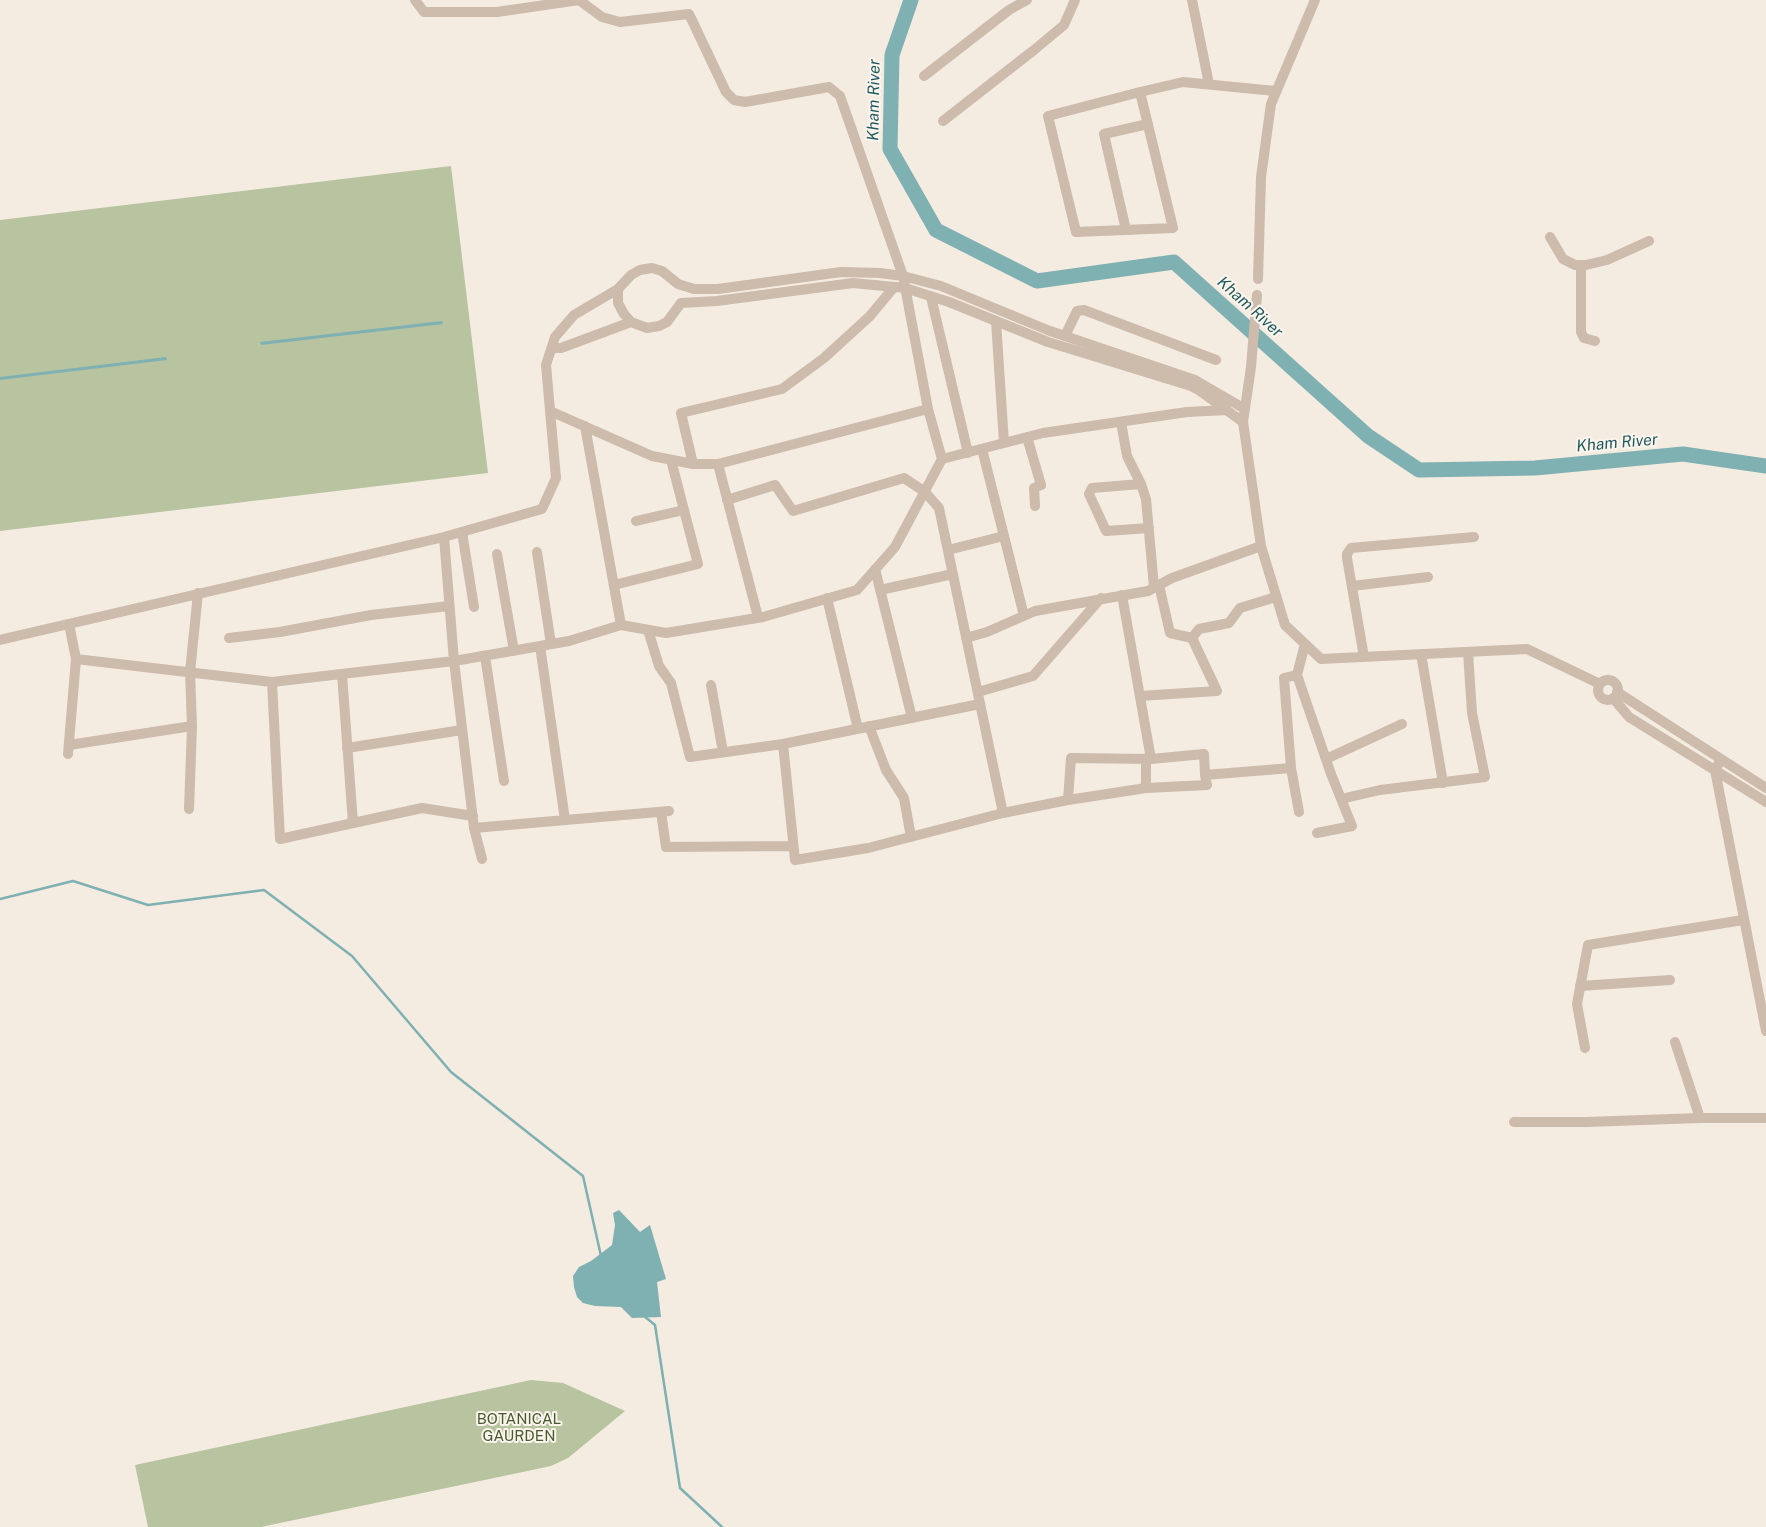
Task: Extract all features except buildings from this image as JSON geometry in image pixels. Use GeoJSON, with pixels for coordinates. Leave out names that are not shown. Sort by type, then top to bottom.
{"type":"FeatureCollection","features":[{"type":"Feature","properties":{"kind":"street"},"geometry":{"type":"LineString","coordinates":[[76,659],[272,682],[454,662],[568,641],[622,625],[666,633],[758,618],[857,590],[895,547],[942,459],[928,409],[902,276],[840,96],[829,87],[745,102],[734,100],[726,92],[689,14],[620,22],[602,17],[579,0],[497,12],[424,12],[415,0]]}},
{"type":"Feature","properties":{"kind":"street"},"geometry":{"type":"LineString","coordinates":[[924,76],[1010,10],[1027,0]]}},
{"type":"Feature","properties":{"kind":"street"},"geometry":{"type":"LineString","coordinates":[[943,121],[1064,25],[1075,0]]}},
{"type":"Feature","properties":{"kind":"street"},"geometry":{"type":"LineString","coordinates":[[1192,0],[1209,84]]}},
{"type":"Feature","properties":{"kind":"street"},"geometry":{"type":"LineString","coordinates":[[1258,279],[1261,177],[1271,104],[1315,0]]}},
{"type":"Feature","properties":{"kind":"street"},"geometry":{"type":"LineString","coordinates":[[1140,92],[1173,228],[1076,232],[1048,116],[1140,92],[1183,82],[1275,91]]}},
{"type":"Feature","properties":{"kind":"street"},"geometry":{"type":"LineString","coordinates":[[1126,230],[1104,134],[1148,124]]}},
{"type":"Feature","properties":{"kind":"street"},"geometry":{"type":"LineString","coordinates":[[1550,237],[1563,259],[1575,265],[1607,260],[1649,241]]}},
{"type":"Feature","properties":{"kind":"street"},"geometry":{"type":"LineString","coordinates":[[1582,265],[1581,332],[1584,338],[1595,341]]}},
{"type":"Feature","properties":{"kind":"street"},"geometry":{"type":"LineString","coordinates":[[0,640],[444,537],[542,509],[556,478],[546,365],[554,337],[574,315],[618,289],[631,275],[640,270],[652,268],[662,271],[678,284],[694,289],[718,289],[841,272],[880,273],[902,276],[941,286],[1065,336],[1195,380],[1245,409]]}},
{"type":"Feature","properties":{"kind":"street"},"geometry":{"type":"LineString","coordinates":[[681,303],[853,283],[905,288],[931,296],[1048,342],[1191,386],[1243,422]]}},
{"type":"Feature","properties":{"kind":"street"},"geometry":{"type":"LineString","coordinates":[[618,289],[620,309],[631,322],[647,328],[659,326],[667,322],[673,315],[681,303],[678,284]]}},
{"type":"Feature","properties":{"kind":"street"},"geometry":{"type":"LineString","coordinates":[[693,464],[681,413],[782,389],[824,358],[870,316],[894,287]]}},
{"type":"Feature","properties":{"kind":"street"},"geometry":{"type":"LineString","coordinates":[[1257,295],[1251,367],[1243,422],[1261,546],[1285,625],[1321,659],[1527,649],[1600,684],[1599,695],[1606,700],[1615,695]]}},
{"type":"Feature","properties":{"kind":"street"},"geometry":{"type":"LineString","coordinates":[[931,296],[968,453]]}},
{"type":"Feature","properties":{"kind":"street"},"geometry":{"type":"LineString","coordinates":[[1065,336],[1077,311],[1084,310],[1216,360]]}},
{"type":"Feature","properties":{"kind":"street"},"geometry":{"type":"LineString","coordinates":[[996,321],[1004,443]]}},
{"type":"Feature","properties":{"kind":"street"},"geometry":{"type":"LineString","coordinates":[[552,348],[561,348],[631,322]]}},
{"type":"Feature","properties":{"kind":"street"},"geometry":{"type":"LineString","coordinates":[[550,411],[652,456],[693,464],[718,464],[928,409]]}},
{"type":"Feature","properties":{"kind":"street"},"geometry":{"type":"LineString","coordinates":[[942,459],[1043,433],[1187,412],[1227,410]]}},
{"type":"Feature","properties":{"kind":"street"},"geometry":{"type":"LineString","coordinates":[[1121,422],[1127,456],[1146,499],[1156,586],[1170,633],[1192,638]]}},
{"type":"Feature","properties":{"kind":"street"},"geometry":{"type":"LineString","coordinates":[[585,426],[622,625]]}},
{"type":"Feature","properties":{"kind":"street"},"geometry":{"type":"LineString","coordinates":[[1027,437],[1041,484],[1034,488],[1035,506]]}},
{"type":"Feature","properties":{"kind":"street"},"geometry":{"type":"LineString","coordinates":[[982,449],[1024,616]]}},
{"type":"Feature","properties":{"kind":"street"},"geometry":{"type":"LineString","coordinates":[[614,585],[698,564],[671,460]]}},
{"type":"Feature","properties":{"kind":"street"},"geometry":{"type":"LineString","coordinates":[[718,464],[758,618]]}},
{"type":"Feature","properties":{"kind":"street"},"geometry":{"type":"LineString","coordinates":[[728,500],[775,485],[792,511],[904,478],[925,492],[939,508],[1003,813]]}},
{"type":"Feature","properties":{"kind":"street"},"geometry":{"type":"LineString","coordinates":[[1141,484],[1092,488],[1089,494],[1106,532],[1149,528]]}},
{"type":"Feature","properties":{"kind":"street"},"geometry":{"type":"LineString","coordinates":[[636,520],[684,510]]}},
{"type":"Feature","properties":{"kind":"street"},"geometry":{"type":"LineString","coordinates":[[462,532],[474,607]]}},
{"type":"Feature","properties":{"kind":"street"},"geometry":{"type":"LineString","coordinates":[[948,550],[1004,536]]}},
{"type":"Feature","properties":{"kind":"street"},"geometry":{"type":"LineString","coordinates":[[444,537],[454,662],[462,730],[474,828],[482,859]]}},
{"type":"Feature","properties":{"kind":"street"},"geometry":{"type":"LineString","coordinates":[[1364,657],[1347,554],[1351,548],[1354,546],[1474,537]]}},
{"type":"Feature","properties":{"kind":"street"},"geometry":{"type":"LineString","coordinates":[[966,638],[987,632],[1035,611],[1148,591],[1197,569],[1261,546]]}},
{"type":"Feature","properties":{"kind":"street"},"geometry":{"type":"LineString","coordinates":[[537,552],[551,644]]}},
{"type":"Feature","properties":{"kind":"street"},"geometry":{"type":"LineString","coordinates":[[498,554],[514,651]]}},
{"type":"Feature","properties":{"kind":"street"},"geometry":{"type":"LineString","coordinates":[[875,569],[912,718]]}},
{"type":"Feature","properties":{"kind":"street"},"geometry":{"type":"LineString","coordinates":[[880,590],[953,574]]}},
{"type":"Feature","properties":{"kind":"street"},"geometry":{"type":"LineString","coordinates":[[1352,586],[1428,577]]}},
{"type":"Feature","properties":{"kind":"street"},"geometry":{"type":"LineString","coordinates":[[190,809],[192,726],[190,672],[198,594]]}},
{"type":"Feature","properties":{"kind":"street"},"geometry":{"type":"LineString","coordinates":[[1122,595],[1149,759],[1146,788]]}},
{"type":"Feature","properties":{"kind":"street"},"geometry":{"type":"LineString","coordinates":[[1192,638],[1199,629],[1229,623],[1240,608],[1276,597]]}},
{"type":"Feature","properties":{"kind":"street"},"geometry":{"type":"LineString","coordinates":[[827,598],[858,729]]}},
{"type":"Feature","properties":{"kind":"street"},"geometry":{"type":"LineString","coordinates":[[978,692],[1033,676],[1101,598]]}},
{"type":"Feature","properties":{"kind":"street"},"geometry":{"type":"LineString","coordinates":[[229,638],[280,632],[371,615],[450,606]]}},
{"type":"Feature","properties":{"kind":"street"},"geometry":{"type":"LineString","coordinates":[[69,624],[76,659],[68,750],[192,726]]}},
{"type":"Feature","properties":{"kind":"street"},"geometry":{"type":"LineString","coordinates":[[648,630],[659,666],[671,684],[690,756],[783,744],[980,704]]}},
{"type":"Feature","properties":{"kind":"street"},"geometry":{"type":"LineString","coordinates":[[1140,696],[1216,691],[1192,638]]}},
{"type":"Feature","properties":{"kind":"street"},"geometry":{"type":"LineString","coordinates":[[1305,644],[1297,674],[1352,826],[1317,833]]}},
{"type":"Feature","properties":{"kind":"street"},"geometry":{"type":"LineString","coordinates":[[540,646],[565,820]]}},
{"type":"Feature","properties":{"kind":"street"},"geometry":{"type":"LineString","coordinates":[[1341,799],[1380,790],[1485,777],[1472,713],[1468,652]]}},
{"type":"Feature","properties":{"kind":"street"},"geometry":{"type":"LineString","coordinates":[[1421,654],[1443,783]]}},
{"type":"Feature","properties":{"kind":"street"},"geometry":{"type":"LineString","coordinates":[[485,656],[504,781]]}},
{"type":"Feature","properties":{"kind":"street"},"geometry":{"type":"LineString","coordinates":[[342,674],[352,823]]}},
{"type":"Feature","properties":{"kind":"street"},"geometry":{"type":"LineString","coordinates":[[1297,674],[1284,678],[1291,768],[1299,812]]}},
{"type":"Feature","properties":{"kind":"street"},"geometry":{"type":"LineString","coordinates":[[272,682],[280,839],[422,808],[473,816]]}},
{"type":"Feature","properties":{"kind":"street"},"geometry":{"type":"LineString","coordinates":[[711,685],[723,752]]}},
{"type":"Feature","properties":{"kind":"street"},"geometry":{"type":"LineString","coordinates":[[1615,695],[1766,788]]}},
{"type":"Feature","properties":{"kind":"street"},"geometry":{"type":"LineString","coordinates":[[1615,695],[1629,717],[1766,802]]}},
{"type":"Feature","properties":{"kind":"street"},"geometry":{"type":"LineString","coordinates":[[1326,758],[1402,724]]}},
{"type":"Feature","properties":{"kind":"street"},"geometry":{"type":"LineString","coordinates":[[869,726],[886,770],[904,798],[911,837]]}},
{"type":"Feature","properties":{"kind":"street"},"geometry":{"type":"LineString","coordinates":[[347,748],[462,730]]}},
{"type":"Feature","properties":{"kind":"street"},"geometry":{"type":"LineString","coordinates":[[783,744],[795,860],[868,848],[1003,813],[1068,800],[1146,788],[1207,785],[1204,754],[1149,759],[1071,758],[1068,800]]}},
{"type":"Feature","properties":{"kind":"street"},"geometry":{"type":"LineString","coordinates":[[1721,760],[1715,770],[1766,1031]]}},
{"type":"Feature","properties":{"kind":"street"},"geometry":{"type":"LineString","coordinates":[[1205,775],[1291,768]]}},
{"type":"Feature","properties":{"kind":"street"},"geometry":{"type":"LineString","coordinates":[[474,828],[665,811],[666,847],[793,846]]}},
{"type":"Feature","properties":{"kind":"street"},"geometry":{"type":"LineString","coordinates":[[1585,1048],[1577,1004],[1588,945],[1743,920]]}},
{"type":"Feature","properties":{"kind":"street"},"geometry":{"type":"LineString","coordinates":[[1580,986],[1670,980]]}},
{"type":"Feature","properties":{"kind":"street"},"geometry":{"type":"LineString","coordinates":[[1675,1042],[1700,1118]]}},
{"type":"Feature","properties":{"kind":"street"},"geometry":{"type":"LineString","coordinates":[[1514,1122],[1766,1118]]}},
{"type":"Feature","properties":{"kind":"green space"},"geometry":{"type":"Polygon","coordinates":[[[451,166],[488,473],[0,531],[0,220],[451,166]]]}},
{"type":"Feature","properties":{"kind":"green space","name":"BOTANICAL GAURDEN"},"geometry":{"type":"Polygon","coordinates":[[[531,1380],[563,1383],[625,1411],[568,1458],[551,1466],[261,1527],[148,1527],[135,1465],[531,1380]]]}},
{"type":"Feature","properties":{"kind":"water"},"geometry":{"type":"Polygon","coordinates":[[[442,321],[443,324],[261,345],[260,342],[442,321]]]}},
{"type":"Feature","properties":{"kind":"water"},"geometry":{"type":"Polygon","coordinates":[[[166,357],[167,360],[0,380],[0,377],[166,357]]]}},
{"type":"Feature","properties":{"kind":"water"},"geometry":{"type":"Polygon","coordinates":[[[619,1210],[640,1232],[650,1225],[666,1279],[657,1282],[661,1317],[632,1318],[621,1307],[595,1306],[583,1303],[577,1297],[573,1276],[579,1267],[591,1261],[612,1245],[615,1225],[613,1213],[619,1210]]]}},
{"type":"Feature","properties":{"kind":"waterway","name":"Kham River"},"geometry":{"type":"LineString","coordinates":[[911,0],[892,55],[890,149],[936,230],[1037,281],[1174,262],[1368,436],[1419,470],[1535,468],[1683,454],[1766,466]]}},
{"type":"Feature","properties":{"kind":"waterway"},"geometry":{"type":"LineString","coordinates":[[0,899],[73,881],[148,905],[264,890],[352,956],[451,1072],[583,1176],[601,1256]]}},
{"type":"Feature","properties":{"kind":"waterway"},"geometry":{"type":"LineString","coordinates":[[644,1316],[655,1325],[680,1488],[722,1527]]}}]}
